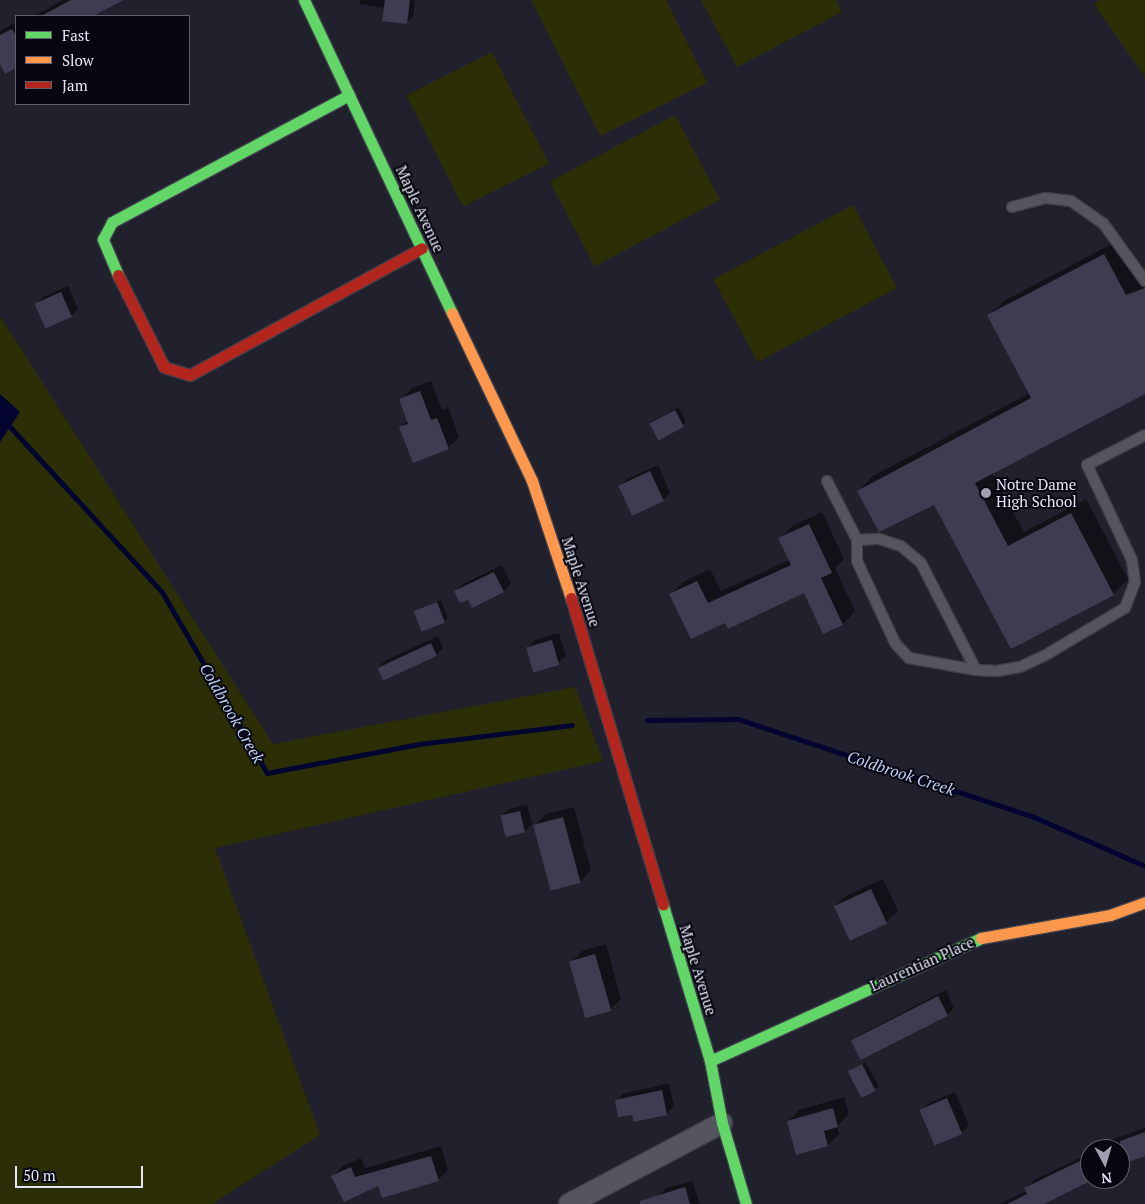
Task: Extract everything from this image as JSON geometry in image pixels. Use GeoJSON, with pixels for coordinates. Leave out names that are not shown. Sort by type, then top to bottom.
{"type":"FeatureCollection","features":[{"type":"Feature","properties":{"kind":"main road","name":"Maple Avenue"},"geometry":{"type":"LineString","coordinates":[[304,0],[532,480],[576,611],[710,1061],[722,1123],[746,1204]]}},
{"type":"Feature","properties":{"kind":"main road"},"geometry":{"type":"LineString","coordinates":[[349,95],[112,222],[103,239],[107,253],[164,367],[190,375],[422,248]]}},
{"type":"Feature","properties":{"kind":"main road","name":"Laurentian Place"},"geometry":{"type":"LineString","coordinates":[[710,1061],[964,943],[1000,932],[1042,928],[1110,915],[1145,902]]}},
{"type":"Feature","properties":{"kind":"street"},"geometry":{"type":"LineString","coordinates":[[570,1204],[722,1123]]}},
{"type":"Feature","properties":{"kind":"lane"},"geometry":{"type":"LineString","coordinates":[[1012,207],[1046,198],[1071,201],[1103,223],[1145,281]]}},
{"type":"Feature","properties":{"kind":"lane"},"geometry":{"type":"LineString","coordinates":[[827,481],[856,540],[857,561],[895,643],[909,658],[976,670],[997,671],[1020,667],[1044,656],[1125,608],[1135,582],[1132,560],[1087,465],[1145,435]]}},
{"type":"Feature","properties":{"kind":"lane"},"geometry":{"type":"LineString","coordinates":[[856,540],[879,540],[901,546],[921,563],[976,670]]}},
{"type":"Feature","properties":{"kind":"green space"},"geometry":{"type":"Polygon","coordinates":[[[531,0],[666,0],[707,83],[600,136],[531,0]]]}},
{"type":"Feature","properties":{"kind":"green space"},"geometry":{"type":"Polygon","coordinates":[[[701,0],[836,0],[842,12],[737,67],[701,0]]]}},
{"type":"Feature","properties":{"kind":"green space"},"geometry":{"type":"Polygon","coordinates":[[[1100,0],[1145,0],[1145,77],[1094,4],[1100,0]]]}},
{"type":"Feature","properties":{"kind":"green space"},"geometry":{"type":"Polygon","coordinates":[[[492,52],[549,163],[463,207],[406,96],[492,52]]]}},
{"type":"Feature","properties":{"kind":"green space"},"geometry":{"type":"Polygon","coordinates":[[[675,115],[720,200],[595,266],[550,182],[675,115]]]}},
{"type":"Feature","properties":{"kind":"green space"},"geometry":{"type":"Polygon","coordinates":[[[853,205],[897,288],[758,362],[713,279],[853,205]]]}},
{"type":"Feature","properties":{"kind":"green space"},"geometry":{"type":"Polygon","coordinates":[[[0,316],[273,744],[575,687],[603,761],[215,848],[320,1135],[212,1204],[0,1204],[0,316]]]}},
{"type":"Feature","properties":{"kind":"shaded area"},"geometry":{"type":"Polygon","coordinates":[[[0,394],[20,412],[0,442],[0,394]]]}},
{"type":"Feature","properties":{"kind":"building"},"geometry":{"type":"Polygon","coordinates":[[[71,0],[124,0],[95,15],[43,15],[71,0]]]}},
{"type":"Feature","properties":{"kind":"building"},"geometry":{"type":"Polygon","coordinates":[[[385,0],[410,0],[407,24],[382,21],[385,0]]]}},
{"type":"Feature","properties":{"kind":"building"},"geometry":{"type":"Polygon","coordinates":[[[12,29],[15,34],[15,69],[5,74],[0,64],[0,35],[12,29]]]}},
{"type":"Feature","properties":{"kind":"building"},"geometry":{"type":"Polygon","coordinates":[[[1104,254],[1126,295],[1145,288],[1145,394],[975,483],[1008,546],[1071,513],[1114,595],[1011,649],[934,505],[879,532],[857,491],[1031,398],[987,315],[1104,254]]]}},
{"type":"Feature","properties":{"kind":"building"},"geometry":{"type":"Polygon","coordinates":[[[61,292],[72,317],[45,328],[35,304],[61,292]]]}},
{"type":"Feature","properties":{"kind":"building"},"geometry":{"type":"Polygon","coordinates":[[[420,391],[431,420],[437,418],[449,449],[413,463],[399,427],[408,424],[399,399],[420,391]]]}},
{"type":"Feature","properties":{"kind":"building"},"geometry":{"type":"Polygon","coordinates":[[[675,410],[684,427],[658,440],[649,424],[675,410]]]}},
{"type":"Feature","properties":{"kind":"building"},"geometry":{"type":"Polygon","coordinates":[[[650,471],[664,501],[632,516],[618,486],[650,471]]]}},
{"type":"Feature","properties":{"kind":"building"},"geometry":{"type":"Polygon","coordinates":[[[809,524],[832,573],[821,578],[843,625],[823,634],[804,593],[728,629],[725,623],[691,639],[669,594],[697,581],[708,603],[791,565],[778,538],[809,524]]]}},
{"type":"Feature","properties":{"kind":"building"},"geometry":{"type":"Polygon","coordinates":[[[494,572],[504,592],[472,608],[468,600],[460,603],[454,591],[494,572]]]}},
{"type":"Feature","properties":{"kind":"building"},"geometry":{"type":"Polygon","coordinates":[[[437,602],[445,623],[422,631],[414,611],[437,602]]]}},
{"type":"Feature","properties":{"kind":"building"},"geometry":{"type":"Polygon","coordinates":[[[552,640],[559,665],[533,672],[526,647],[552,640]]]}},
{"type":"Feature","properties":{"kind":"building"},"geometry":{"type":"Polygon","coordinates":[[[431,643],[437,656],[383,681],[378,668],[431,643]]]}},
{"type":"Feature","properties":{"kind":"building"},"geometry":{"type":"Polygon","coordinates":[[[520,811],[525,832],[505,837],[501,815],[520,811]]]}},
{"type":"Feature","properties":{"kind":"building"},"geometry":{"type":"Polygon","coordinates":[[[563,817],[581,883],[551,891],[533,825],[563,817]]]}},
{"type":"Feature","properties":{"kind":"building"},"geometry":{"type":"Polygon","coordinates":[[[871,889],[887,923],[850,941],[834,906],[871,889]]]}},
{"type":"Feature","properties":{"kind":"building"},"geometry":{"type":"Polygon","coordinates":[[[595,954],[611,1011],[585,1018],[569,961],[595,954]]]}},
{"type":"Feature","properties":{"kind":"building"},"geometry":{"type":"Polygon","coordinates":[[[938,996],[948,1016],[861,1060],[851,1040],[938,996]]]}},
{"type":"Feature","properties":{"kind":"building"},"geometry":{"type":"Polygon","coordinates":[[[862,1064],[876,1091],[861,1098],[848,1071],[862,1064]]]}},
{"type":"Feature","properties":{"kind":"building"},"geometry":{"type":"Polygon","coordinates":[[[662,1090],[667,1115],[634,1122],[632,1115],[618,1117],[615,1100],[662,1090]]]}},
{"type":"Feature","properties":{"kind":"building"},"geometry":{"type":"Polygon","coordinates":[[[947,1098],[962,1134],[935,1146],[919,1110],[947,1098]]]}},
{"type":"Feature","properties":{"kind":"building"},"geometry":{"type":"Polygon","coordinates":[[[833,1108],[838,1127],[824,1131],[828,1146],[796,1155],[787,1121],[833,1108]]]}},
{"type":"Feature","properties":{"kind":"building"},"geometry":{"type":"Polygon","coordinates":[[[1145,1132],[1145,1156],[1130,1161],[1130,1139],[1126,1139],[1145,1132]]]}},
{"type":"Feature","properties":{"kind":"building"},"geometry":{"type":"Polygon","coordinates":[[[431,1156],[439,1181],[382,1198],[378,1186],[344,1202],[331,1176],[351,1167],[355,1177],[431,1156]]]}},
{"type":"Feature","properties":{"kind":"building"},"geometry":{"type":"Polygon","coordinates":[[[1080,1161],[1080,1186],[1044,1204],[1007,1204],[1027,1194],[1024,1188],[1080,1161]]]}},
{"type":"Feature","properties":{"kind":"building"},"geometry":{"type":"Polygon","coordinates":[[[685,1187],[690,1204],[640,1204],[640,1201],[685,1187]]]}},
{"type":"Feature","properties":{"kind":"waterway","name":"Coldbrook Creek"},"geometry":{"type":"LineString","coordinates":[[0,416],[162,592],[267,773],[419,744],[572,725]]}},
{"type":"Feature","properties":{"kind":"waterway","name":"Coldbrook Creek"},"geometry":{"type":"LineString","coordinates":[[647,720],[738,719],[1032,816],[1145,866]]}},
{"type":"Feature","properties":{"kind":"traffic: fast"},"geometry":{"type":"LineString","coordinates":[[304,0],[452,313]]}},
{"type":"Feature","properties":{"kind":"traffic: fast"},"geometry":{"type":"LineString","coordinates":[[118,275],[103,239],[112,222],[349,95]]}},
{"type":"Feature","properties":{"kind":"traffic: fast"},"geometry":{"type":"LineString","coordinates":[[663,905],[710,1061],[722,1123],[746,1204]]}},
{"type":"Feature","properties":{"kind":"traffic: fast"},"geometry":{"type":"LineString","coordinates":[[710,1061],[981,938]]}},
{"type":"Feature","properties":{"kind":"traffic: slow"},"geometry":{"type":"LineString","coordinates":[[452,313],[532,481],[571,598]]}},
{"type":"Feature","properties":{"kind":"traffic: slow"},"geometry":{"type":"LineString","coordinates":[[981,938],[1110,915],[1145,902]]}},
{"type":"Feature","properties":{"kind":"traffic: jam"},"geometry":{"type":"LineString","coordinates":[[118,275],[164,367],[190,375],[422,248]]}},
{"type":"Feature","properties":{"kind":"traffic: jam"},"geometry":{"type":"LineString","coordinates":[[571,598],[663,905]]}},
{"type":"Feature","properties":{"kind":"place","name":"Notre Dame High School"},"geometry":{"type":"Point","coordinates":[986,493]}}]}
